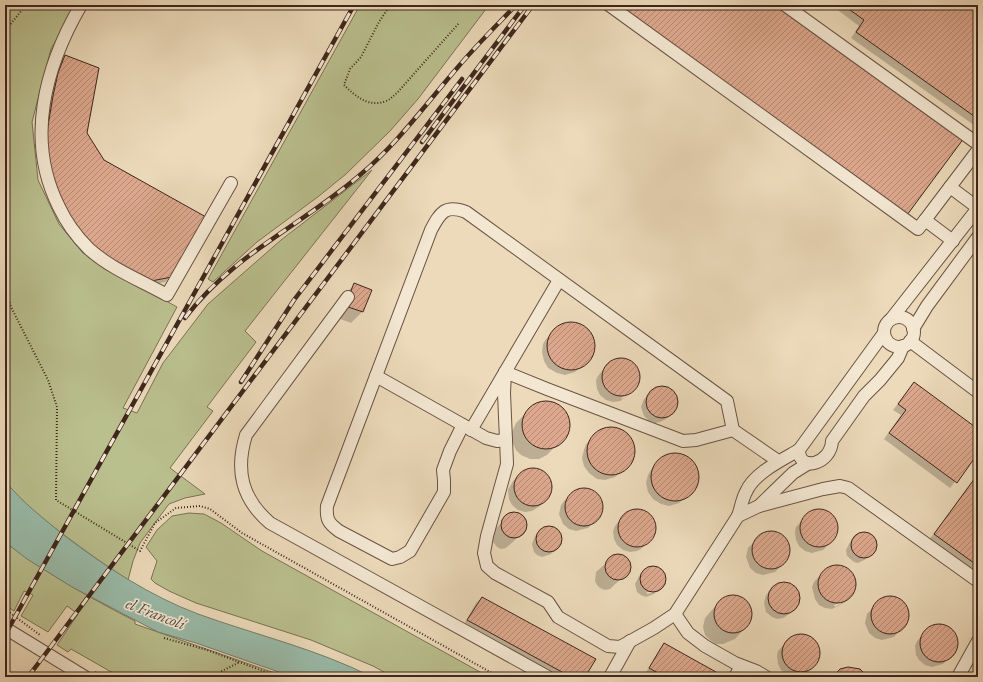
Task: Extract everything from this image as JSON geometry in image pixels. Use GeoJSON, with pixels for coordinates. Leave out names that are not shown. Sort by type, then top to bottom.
{"type":"FeatureCollection","features":[{"type":"Feature","properties":{"kind":"street"},"geometry":{"type":"LineString","coordinates":[[81,5],[57,55],[49,77],[40,128],[46,178],[63,215],[75,234],[104,260],[168,295],[231,183]]}},
{"type":"Feature","properties":{"kind":"street"},"geometry":{"type":"LineString","coordinates":[[609,5],[918,229],[977,152],[785,5]]}},
{"type":"Feature","properties":{"kind":"street"},"geometry":{"type":"LineString","coordinates":[[505,372],[507,464],[487,536],[484,553],[487,566],[495,573],[548,602],[558,617],[608,646],[620,647],[654,628],[675,614],[738,516],[746,491],[756,479],[778,461],[799,450],[884,333],[886,324],[978,208],[950,187]]}},
{"type":"Feature","properties":{"kind":"street"},"geometry":{"type":"LineString","coordinates":[[559,280],[505,372],[450,451],[443,470],[444,492],[410,551],[400,557],[392,559],[339,531],[331,525],[327,516],[327,506],[431,230],[439,214],[447,209],[457,208],[466,212],[727,401],[733,430],[778,461]]}},
{"type":"Feature","properties":{"kind":"street"},"geometry":{"type":"LineString","coordinates":[[925,220],[953,241]]}},
{"type":"Feature","properties":{"kind":"street"},"geometry":{"type":"LineString","coordinates":[[913,329],[927,306],[978,237]]}},
{"type":"Feature","properties":{"kind":"street"},"geometry":{"type":"LineString","coordinates":[[348,297],[246,435],[243,444],[240,470],[242,484],[248,497],[260,515],[270,523],[548,677]]}},
{"type":"Feature","properties":{"kind":"street"},"geometry":{"type":"LineString","coordinates":[[799,450],[799,455],[803,461],[808,463],[815,464],[827,456],[832,448],[832,441],[864,396],[880,380],[913,337],[913,329],[910,323],[899,317],[892,318]]}},
{"type":"Feature","properties":{"kind":"street"},"geometry":{"type":"LineString","coordinates":[[884,333],[885,338],[890,344],[898,347],[907,344]]}},
{"type":"Feature","properties":{"kind":"street"},"geometry":{"type":"LineString","coordinates":[[907,344],[978,392]]}},
{"type":"Feature","properties":{"kind":"street"},"geometry":{"type":"LineString","coordinates":[[505,372],[683,441],[696,440],[733,430]]}},
{"type":"Feature","properties":{"kind":"street"},"geometry":{"type":"LineString","coordinates":[[376,376],[486,438],[497,441],[506,440]]}},
{"type":"Feature","properties":{"kind":"street"},"geometry":{"type":"LineString","coordinates":[[760,506],[793,474],[808,463]]}},
{"type":"Feature","properties":{"kind":"street"},"geometry":{"type":"LineString","coordinates":[[738,516],[760,506],[822,489],[840,486],[848,488],[978,581]]}},
{"type":"Feature","properties":{"kind":"street"},"geometry":{"type":"LineString","coordinates":[[675,614],[688,633],[705,646],[766,677]]}},
{"type":"Feature","properties":{"kind":"street"},"geometry":{"type":"LineString","coordinates":[[5,628],[85,677]]}},
{"type":"Feature","properties":{"kind":"street"},"geometry":{"type":"LineString","coordinates":[[610,677],[631,641]]}},
{"type":"Feature","properties":{"kind":"street"},"geometry":{"type":"LineString","coordinates":[[958,677],[978,641]]}},
{"type":"Feature","properties":{"kind":"street"},"geometry":{"type":"LineString","coordinates":[[735,677],[742,666]]}},
{"type":"Feature","properties":{"kind":"path"},"geometry":{"type":"LineString","coordinates":[[5,31],[26,5]]}},
{"type":"Feature","properties":{"kind":"path"},"geometry":{"type":"LineString","coordinates":[[390,5],[379,22],[361,57],[350,69],[344,85],[355,96],[373,104],[387,101],[396,93],[458,23]]}},
{"type":"Feature","properties":{"kind":"path"},"geometry":{"type":"LineString","coordinates":[[5,285],[11,307],[48,380],[57,407],[56,500],[140,551],[155,523],[176,508],[200,506],[210,509],[242,533],[499,677]]}},
{"type":"Feature","properties":{"kind":"path"},"geometry":{"type":"LineString","coordinates":[[164,638],[207,650],[279,677]]}},
{"type":"Feature","properties":{"kind":"path"},"geometry":{"type":"LineString","coordinates":[[219,677],[222,671],[240,662]]}},
{"type":"Feature","properties":{"kind":"shaded area"},"geometry":{"type":"Polygon","coordinates":[[[5,5],[77,5],[51,49],[32,122],[38,180],[59,224],[83,253],[177,307],[123,408],[137,413],[163,363],[208,304],[281,240],[372,170],[245,331],[256,342],[207,407],[213,411],[170,468],[205,494],[185,498],[169,504],[140,543],[128,580],[49,524],[30,508],[5,481],[5,5]]]}},
{"type":"Feature","properties":{"kind":"shaded area"},"geometry":{"type":"Polygon","coordinates":[[[360,5],[489,5],[418,99],[390,131],[346,174],[257,242],[213,282],[208,279],[360,5]]]}},
{"type":"Feature","properties":{"kind":"shaded area"},"geometry":{"type":"Polygon","coordinates":[[[189,513],[204,514],[221,523],[262,551],[489,677],[393,677],[373,666],[311,640],[196,603],[169,591],[151,579],[157,561],[146,547],[157,530],[172,516],[189,513]]]}},
{"type":"Feature","properties":{"kind":"shaded area"},"geometry":{"type":"Polygon","coordinates":[[[5,542],[68,584],[135,621],[135,624],[286,677],[120,677],[71,649],[68,652],[57,645],[78,614],[67,606],[48,632],[21,616],[33,595],[24,591],[14,611],[5,605],[5,542]]]}},
{"type":"Feature","properties":{"kind":"water","name":"el Francolí"},"geometry":{"type":"Polygon","coordinates":[[[5,481],[41,517],[65,536],[112,570],[146,590],[198,614],[308,650],[372,677],[293,677],[196,643],[158,632],[72,587],[27,559],[5,542],[5,481]]]}},
{"type":"Feature","properties":{"kind":"building"},"geometry":{"type":"Polygon","coordinates":[[[613,5],[779,5],[964,138],[907,215],[613,5]]]}},
{"type":"Feature","properties":{"kind":"building"},"geometry":{"type":"Polygon","coordinates":[[[843,5],[978,5],[978,119],[856,32],[864,20],[843,5]]]}},
{"type":"Feature","properties":{"kind":"building"},"geometry":{"type":"Polygon","coordinates":[[[65,55],[99,68],[87,133],[104,160],[206,217],[172,277],[151,281],[119,264],[99,250],[85,237],[64,208],[50,169],[47,150],[47,132],[58,73],[65,55]]]}},
{"type":"Feature","properties":{"kind":"building"},"geometry":{"type":"Polygon","coordinates":[[[354,283],[372,290],[363,312],[345,306],[354,283]]]}},
{"type":"Feature","properties":{"kind":"building"},"geometry":{"type":"Polygon","coordinates":[[[571,322],[580,324],[588,329],[593,337],[595,346],[593,355],[588,363],[580,368],[571,370],[562,368],[554,363],[549,355],[547,346],[549,337],[554,329],[562,324],[571,322]]]}},
{"type":"Feature","properties":{"kind":"building"},"geometry":{"type":"Polygon","coordinates":[[[617,358],[625,358],[635,363],[639,370],[639,384],[635,391],[625,396],[617,396],[607,391],[605,388],[602,381],[602,373],[607,363],[610,361],[617,358]]]}},
{"type":"Feature","properties":{"kind":"building"},"geometry":{"type":"Polygon","coordinates":[[[914,382],[978,429],[978,453],[957,483],[889,433],[906,410],[898,404],[914,382]]]}},
{"type":"Feature","properties":{"kind":"building"},"geometry":{"type":"Polygon","coordinates":[[[662,386],[668,387],[675,393],[678,402],[677,408],[671,415],[662,418],[656,417],[649,411],[646,402],[647,396],[653,389],[662,386]]]}},
{"type":"Feature","properties":{"kind":"building"},"geometry":{"type":"Polygon","coordinates":[[[546,401],[555,403],[563,408],[568,416],[570,425],[568,434],[563,442],[555,447],[546,449],[537,447],[529,442],[524,434],[522,425],[524,416],[529,408],[537,403],[546,401]]]}},
{"type":"Feature","properties":{"kind":"building"},"geometry":{"type":"Polygon","coordinates":[[[611,427],[620,429],[628,434],[633,442],[635,451],[633,460],[628,468],[620,473],[611,475],[602,473],[594,468],[589,460],[587,451],[589,442],[594,434],[602,429],[611,427]]]}},
{"type":"Feature","properties":{"kind":"building"},"geometry":{"type":"Polygon","coordinates":[[[675,453],[684,455],[692,460],[697,468],[699,477],[697,486],[692,494],[684,499],[675,501],[666,499],[658,494],[653,486],[651,477],[653,468],[658,460],[666,455],[675,453]]]}},
{"type":"Feature","properties":{"kind":"building"},"geometry":{"type":"Polygon","coordinates":[[[529,468],[537,468],[547,473],[551,480],[551,494],[547,501],[537,506],[529,506],[519,501],[517,498],[514,491],[514,483],[519,473],[522,471],[529,468]]]}},
{"type":"Feature","properties":{"kind":"building"},"geometry":{"type":"Polygon","coordinates":[[[978,474],[978,566],[934,534],[978,474]]]}},
{"type":"Feature","properties":{"kind":"building"},"geometry":{"type":"Polygon","coordinates":[[[580,488],[588,488],[598,493],[602,500],[602,514],[598,521],[588,526],[580,526],[570,521],[568,518],[565,511],[565,503],[570,493],[573,491],[580,488]]]}},
{"type":"Feature","properties":{"kind":"building"},"geometry":{"type":"Polygon","coordinates":[[[633,509],[641,509],[651,514],[655,521],[655,535],[651,542],[641,547],[633,547],[623,542],[621,539],[618,532],[618,524],[623,514],[626,512],[633,509]]]}},
{"type":"Feature","properties":{"kind":"building"},"geometry":{"type":"Polygon","coordinates":[[[815,509],[823,509],[833,514],[837,521],[837,535],[833,542],[823,547],[815,547],[805,542],[803,539],[800,532],[800,524],[805,514],[808,512],[815,509]]]}},
{"type":"Feature","properties":{"kind":"building"},"geometry":{"type":"Polygon","coordinates":[[[514,512],[523,516],[527,525],[523,534],[514,538],[505,534],[501,525],[505,516],[514,512]]]}},
{"type":"Feature","properties":{"kind":"building"},"geometry":{"type":"Polygon","coordinates":[[[549,526],[558,530],[562,539],[558,548],[549,552],[540,548],[536,539],[540,530],[549,526]]]}},
{"type":"Feature","properties":{"kind":"building"},"geometry":{"type":"Polygon","coordinates":[[[767,531],[775,531],[785,536],[789,543],[789,557],[785,564],[775,569],[767,569],[757,564],[755,561],[752,554],[752,546],[757,536],[760,534],[767,531]]]}},
{"type":"Feature","properties":{"kind":"building"},"geometry":{"type":"Polygon","coordinates":[[[864,532],[873,536],[877,545],[873,554],[864,558],[855,554],[851,545],[855,536],[864,532]]]}},
{"type":"Feature","properties":{"kind":"building"},"geometry":{"type":"Polygon","coordinates":[[[618,554],[627,558],[631,567],[627,576],[618,580],[609,576],[605,567],[609,558],[618,554]]]}},
{"type":"Feature","properties":{"kind":"building"},"geometry":{"type":"Polygon","coordinates":[[[833,565],[841,565],[851,570],[855,577],[855,591],[851,598],[841,603],[833,603],[823,598],[821,595],[818,588],[818,580],[823,570],[826,568],[833,565]]]}},
{"type":"Feature","properties":{"kind":"building"},"geometry":{"type":"Polygon","coordinates":[[[653,566],[662,570],[666,579],[662,588],[653,592],[644,588],[640,579],[644,570],[653,566]]]}},
{"type":"Feature","properties":{"kind":"building"},"geometry":{"type":"Polygon","coordinates":[[[784,582],[790,583],[797,589],[800,598],[799,604],[793,611],[784,614],[778,613],[771,607],[768,598],[769,592],[775,585],[784,582]]]}},
{"type":"Feature","properties":{"kind":"building"},"geometry":{"type":"Polygon","coordinates":[[[729,595],[737,595],[747,600],[751,607],[751,621],[747,628],[737,633],[729,633],[719,628],[717,625],[714,618],[714,610],[719,600],[722,598],[729,595]]]}},
{"type":"Feature","properties":{"kind":"building"},"geometry":{"type":"Polygon","coordinates":[[[886,596],[894,596],[904,601],[908,608],[908,622],[904,629],[894,634],[886,634],[876,629],[874,626],[871,619],[871,611],[876,601],[879,599],[886,596]]]}},
{"type":"Feature","properties":{"kind":"building"},"geometry":{"type":"Polygon","coordinates":[[[482,597],[596,659],[585,677],[571,677],[467,620],[482,597]]]}},
{"type":"Feature","properties":{"kind":"building"},"geometry":{"type":"Polygon","coordinates":[[[935,624],[943,624],[953,629],[957,636],[957,650],[953,657],[943,662],[935,662],[925,657],[923,654],[920,647],[920,639],[925,629],[928,627],[935,624]]]}},
{"type":"Feature","properties":{"kind":"building"},"geometry":{"type":"Polygon","coordinates":[[[797,634],[805,634],[815,639],[819,646],[819,660],[815,667],[805,672],[797,672],[787,667],[785,664],[782,657],[782,649],[787,639],[790,637],[797,634]]]}},
{"type":"Feature","properties":{"kind":"building"},"geometry":{"type":"Polygon","coordinates":[[[664,643],[716,672],[713,677],[665,677],[649,668],[664,643]]]}},
{"type":"Feature","properties":{"kind":"building"},"geometry":{"type":"Polygon","coordinates":[[[848,667],[860,669],[868,677],[833,677],[840,669],[848,667]]]}},
{"type":"Feature","properties":{"kind":"railway"},"geometry":{"type":"LineString","coordinates":[[5,635],[354,5]]}},
{"type":"Feature","properties":{"kind":"railway"},"geometry":{"type":"LineString","coordinates":[[185,318],[224,276],[246,258],[338,193],[387,150],[465,59],[516,5]]}},
{"type":"Feature","properties":{"kind":"railway"},"geometry":{"type":"LineString","coordinates":[[422,142],[525,5]]}},
{"type":"Feature","properties":{"kind":"railway"},"geometry":{"type":"LineString","coordinates":[[28,677],[533,5]]}},
{"type":"Feature","properties":{"kind":"railway"},"geometry":{"type":"LineString","coordinates":[[241,382],[294,300],[462,79]]}}]}
